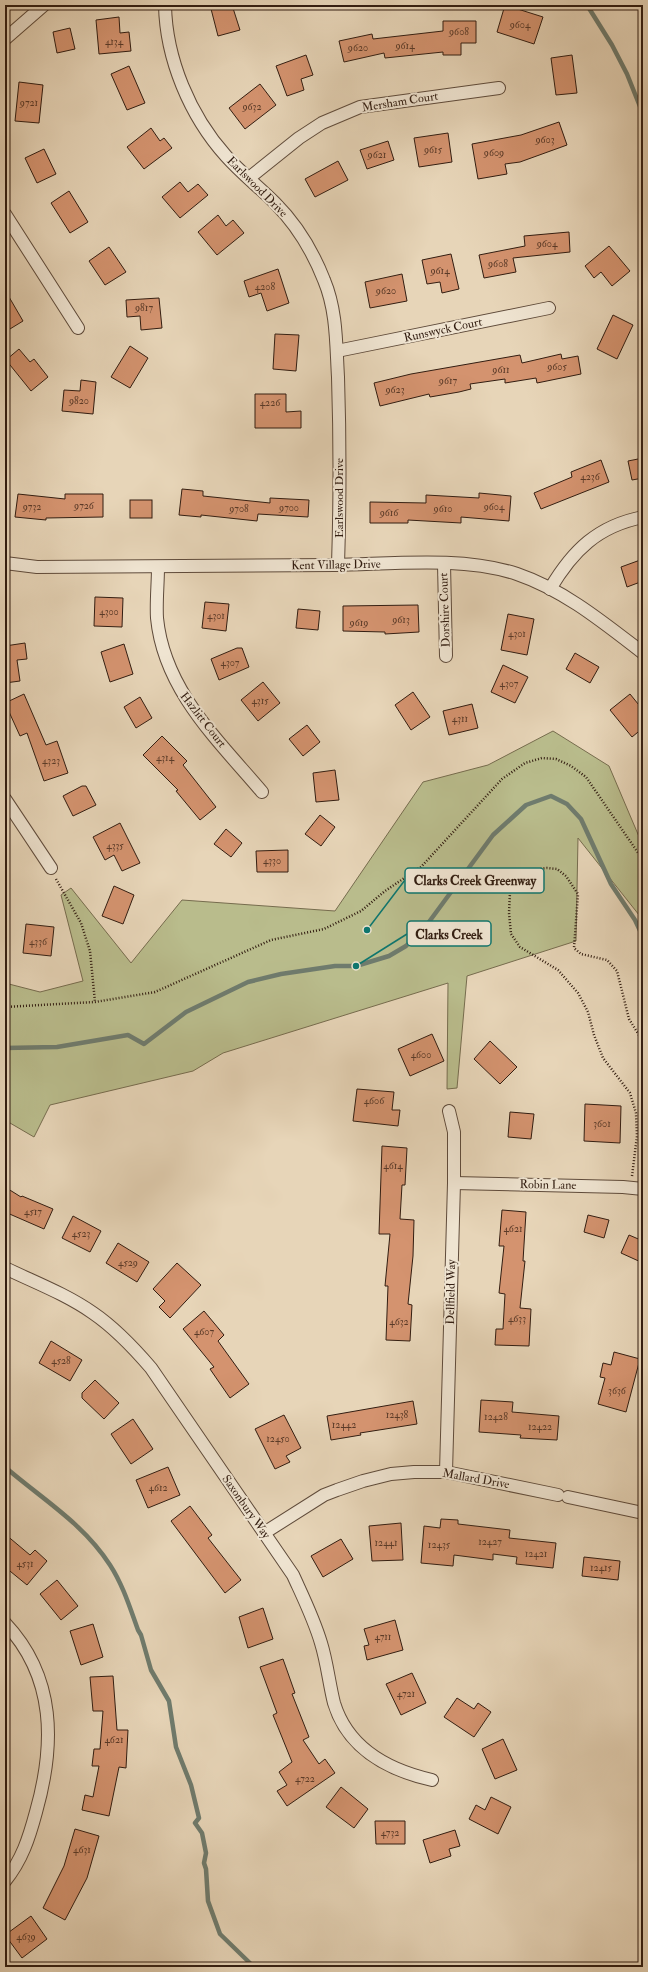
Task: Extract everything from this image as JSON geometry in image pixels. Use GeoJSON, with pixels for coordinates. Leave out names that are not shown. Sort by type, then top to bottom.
{"type":"FeatureCollection","features":[{"type":"Feature","properties":{"kind":"street"},"geometry":{"type":"LineString","coordinates":[[5,39],[44,5]]}},
{"type":"Feature","properties":{"kind":"street","name":"Earlswood Drive"},"geometry":{"type":"LineString","coordinates":[[165,5],[167,31],[176,66],[193,109],[208,134],[226,157],[276,204],[295,226],[314,257],[329,294],[335,323],[337,351],[340,483],[338,564]]}},
{"type":"Feature","properties":{"kind":"street","name":"Mersham Court"},"geometry":{"type":"LineString","coordinates":[[248,178],[299,138],[322,123],[360,107],[499,88]]}},
{"type":"Feature","properties":{"kind":"street"},"geometry":{"type":"LineString","coordinates":[[5,214],[78,328]]}},
{"type":"Feature","properties":{"kind":"street","name":"Runswyck Court"},"geometry":{"type":"LineString","coordinates":[[337,351],[549,308]]}},
{"type":"Feature","properties":{"kind":"street"},"geometry":{"type":"LineString","coordinates":[[550,588],[567,562],[582,546],[598,534],[618,524],[643,517]]}},
{"type":"Feature","properties":{"kind":"street","name":"Kent Village Drive"},"geometry":{"type":"LineString","coordinates":[[5,563],[37,567],[444,564],[488,567],[516,574],[550,588],[574,602],[643,653]]}},
{"type":"Feature","properties":{"kind":"street","name":"Dorshire Court"},"geometry":{"type":"LineString","coordinates":[[444,564],[446,656]]}},
{"type":"Feature","properties":{"kind":"street","name":"Hazlitt Court"},"geometry":{"type":"LineString","coordinates":[[158,567],[157,618],[162,644],[170,670],[183,695],[199,718],[262,792]]}},
{"type":"Feature","properties":{"kind":"street"},"geometry":{"type":"LineString","coordinates":[[5,799],[51,868]]}},
{"type":"Feature","properties":{"kind":"street","name":"Dellfield Way"},"geometry":{"type":"LineString","coordinates":[[446,1472],[454,1183],[454,1132],[450,1111]]}},
{"type":"Feature","properties":{"kind":"street","name":"Robin Lane"},"geometry":{"type":"LineString","coordinates":[[454,1183],[643,1189]]}},
{"type":"Feature","properties":{"kind":"street","name":"Saxonbury Way"},"geometry":{"type":"LineString","coordinates":[[5,1268],[68,1298],[93,1313],[128,1343],[151,1368],[293,1575],[307,1605],[321,1643],[335,1703],[350,1734],[364,1749],[381,1762],[408,1774],[432,1780]]}},
{"type":"Feature","properties":{"kind":"street","name":"Mallard Drive"},"geometry":{"type":"LineString","coordinates":[[264,1533],[324,1496],[363,1481],[391,1474],[414,1472],[446,1472],[643,1513]]}},
{"type":"Feature","properties":{"kind":"street"},"geometry":{"type":"LineString","coordinates":[[5,1623],[24,1647],[44,1695],[49,1726],[49,1748],[46,1775],[28,1842],[15,1869],[5,1881]]}},
{"type":"Feature","properties":{"kind":"path"},"geometry":{"type":"LineString","coordinates":[[5,1007],[95,1002],[155,992],[271,940],[324,929],[361,911],[385,891],[421,867],[502,779],[524,763],[542,758],[556,759],[571,766],[586,777],[643,860]]}},
{"type":"Feature","properties":{"kind":"path"},"geometry":{"type":"LineString","coordinates":[[51,868],[80,923],[90,951],[95,1002]]}},
{"type":"Feature","properties":{"kind":"path"},"geometry":{"type":"LineString","coordinates":[[631,1188],[637,1136],[636,1113],[630,1093],[603,1058],[594,1035],[588,1012],[578,993],[558,970],[520,947],[511,934],[509,913],[510,892],[518,878],[532,870],[547,868],[557,869],[566,876],[578,894],[574,948],[581,954],[606,960],[617,971],[629,1019],[639,1036],[643,1035]]}},
{"type":"Feature","properties":{"kind":"green space"},"geometry":{"type":"Polygon","coordinates":[[[553,731],[609,766],[643,846],[643,920],[578,838],[576,941],[467,976],[457,1088],[447,1089],[448,983],[223,1053],[193,1071],[50,1105],[34,1137],[10,1123],[5,1126],[5,983],[40,992],[83,981],[61,895],[71,888],[131,963],[182,900],[335,911],[423,782],[488,765],[553,731]]]}},
{"type":"Feature","properties":{"kind":"building"},"geometry":{"type":"Polygon","coordinates":[[[210,5],[232,5],[240,30],[218,36],[210,5]]]}},
{"type":"Feature","properties":{"kind":"building"},"geometry":{"type":"Polygon","coordinates":[[[505,5],[543,17],[534,44],[497,32],[505,5]]]}},
{"type":"Feature","properties":{"kind":"building"},"geometry":{"type":"Polygon","coordinates":[[[119,17],[120,33],[129,32],[131,51],[99,54],[96,20],[119,17]]]}},
{"type":"Feature","properties":{"kind":"building"},"geometry":{"type":"Polygon","coordinates":[[[443,21],[476,21],[476,43],[461,43],[461,55],[443,55],[443,52],[385,58],[384,53],[344,62],[339,41],[372,34],[373,39],[443,31],[443,21]]]}},
{"type":"Feature","properties":{"kind":"building"},"geometry":{"type":"Polygon","coordinates":[[[70,28],[75,49],[57,53],[53,32],[70,28]]]}},
{"type":"Feature","properties":{"kind":"building"},"geometry":{"type":"Polygon","coordinates":[[[306,55],[313,75],[301,79],[304,90],[287,96],[276,66],[306,55]]]}},
{"type":"Feature","properties":{"kind":"building"},"geometry":{"type":"Polygon","coordinates":[[[572,55],[577,93],[556,95],[551,58],[572,55]]]}},
{"type":"Feature","properties":{"kind":"building"},"geometry":{"type":"Polygon","coordinates":[[[129,66],[145,103],[127,110],[111,74],[129,66]]]}},
{"type":"Feature","properties":{"kind":"building"},"geometry":{"type":"Polygon","coordinates":[[[19,82],[43,85],[39,123],[15,121],[19,82]]]}},
{"type":"Feature","properties":{"kind":"building"},"geometry":{"type":"Polygon","coordinates":[[[260,84],[276,105],[245,129],[229,108],[260,84]]]}},
{"type":"Feature","properties":{"kind":"building"},"geometry":{"type":"Polygon","coordinates":[[[559,122],[567,145],[520,162],[505,164],[507,174],[478,179],[472,144],[521,135],[559,122]]]}},
{"type":"Feature","properties":{"kind":"building"},"geometry":{"type":"Polygon","coordinates":[[[151,128],[160,141],[164,138],[172,148],[144,169],[127,147],[151,128]]]}},
{"type":"Feature","properties":{"kind":"building"},"geometry":{"type":"Polygon","coordinates":[[[448,133],[452,162],[419,167],[414,138],[448,133]]]}},
{"type":"Feature","properties":{"kind":"building"},"geometry":{"type":"Polygon","coordinates":[[[388,141],[394,160],[367,169],[360,150],[388,141]]]}},
{"type":"Feature","properties":{"kind":"building"},"geometry":{"type":"Polygon","coordinates":[[[44,149],[56,174],[37,183],[25,158],[44,149]]]}},
{"type":"Feature","properties":{"kind":"building"},"geometry":{"type":"Polygon","coordinates":[[[338,161],[348,180],[315,197],[305,179],[338,161]]]}},
{"type":"Feature","properties":{"kind":"building"},"geometry":{"type":"Polygon","coordinates":[[[180,182],[188,192],[198,184],[208,195],[180,218],[162,197],[180,182]]]}},
{"type":"Feature","properties":{"kind":"building"},"geometry":{"type":"Polygon","coordinates":[[[69,191],[88,222],[70,233],[51,203],[69,191]]]}},
{"type":"Feature","properties":{"kind":"building"},"geometry":{"type":"Polygon","coordinates":[[[218,215],[226,226],[233,220],[244,233],[217,255],[198,232],[218,215]]]}},
{"type":"Feature","properties":{"kind":"building"},"geometry":{"type":"Polygon","coordinates":[[[569,232],[570,252],[513,258],[516,272],[484,278],[479,255],[525,246],[524,236],[569,232]]]}},
{"type":"Feature","properties":{"kind":"building"},"geometry":{"type":"Polygon","coordinates":[[[609,246],[630,271],[612,286],[601,272],[594,278],[585,266],[609,246]]]}},
{"type":"Feature","properties":{"kind":"building"},"geometry":{"type":"Polygon","coordinates":[[[109,247],[126,272],[105,285],[89,261],[109,247]]]}},
{"type":"Feature","properties":{"kind":"building"},"geometry":{"type":"Polygon","coordinates":[[[451,254],[459,289],[442,293],[440,282],[427,284],[422,260],[451,254]]]}},
{"type":"Feature","properties":{"kind":"building"},"geometry":{"type":"Polygon","coordinates":[[[278,269],[289,303],[267,311],[261,293],[249,297],[244,281],[278,269]]]}},
{"type":"Feature","properties":{"kind":"building"},"geometry":{"type":"Polygon","coordinates":[[[402,274],[407,301],[370,308],[365,282],[402,274]]]}},
{"type":"Feature","properties":{"kind":"building"},"geometry":{"type":"Polygon","coordinates":[[[5,290],[23,321],[5,332],[5,290]]]}},
{"type":"Feature","properties":{"kind":"building"},"geometry":{"type":"Polygon","coordinates":[[[159,298],[162,328],[141,330],[140,316],[127,317],[126,300],[159,298]]]}},
{"type":"Feature","properties":{"kind":"building"},"geometry":{"type":"Polygon","coordinates":[[[613,315],[633,325],[617,359],[597,349],[613,315]]]}},
{"type":"Feature","properties":{"kind":"building"},"geometry":{"type":"Polygon","coordinates":[[[275,334],[299,335],[296,371],[273,369],[275,334]]]}},
{"type":"Feature","properties":{"kind":"building"},"geometry":{"type":"Polygon","coordinates":[[[130,346],[148,358],[130,388],[111,377],[130,346]]]}},
{"type":"Feature","properties":{"kind":"building"},"geometry":{"type":"Polygon","coordinates":[[[19,349],[30,362],[34,359],[48,377],[31,391],[6,360],[19,349]]]}},
{"type":"Feature","properties":{"kind":"building"},"geometry":{"type":"Polygon","coordinates":[[[561,354],[562,359],[578,356],[581,374],[537,383],[536,378],[505,383],[505,379],[470,384],[471,389],[459,392],[430,397],[429,394],[380,406],[374,383],[411,374],[520,355],[522,363],[561,354]]]}},
{"type":"Feature","properties":{"kind":"building"},"geometry":{"type":"Polygon","coordinates":[[[81,380],[96,382],[93,414],[62,411],[64,390],[80,391],[81,380]]]}},
{"type":"Feature","properties":{"kind":"building"},"geometry":{"type":"Polygon","coordinates":[[[255,394],[286,394],[286,412],[301,411],[301,428],[255,428],[255,394]]]}},
{"type":"Feature","properties":{"kind":"building"},"geometry":{"type":"Polygon","coordinates":[[[643,458],[643,478],[632,480],[628,461],[643,458]]]}},
{"type":"Feature","properties":{"kind":"building"},"geometry":{"type":"Polygon","coordinates":[[[601,460],[609,482],[541,509],[534,493],[572,477],[571,472],[601,460]]]}},
{"type":"Feature","properties":{"kind":"building"},"geometry":{"type":"Polygon","coordinates":[[[182,489],[203,491],[203,496],[270,503],[270,498],[309,500],[308,517],[258,514],[257,521],[201,515],[201,517],[179,515],[182,489]]]}},
{"type":"Feature","properties":{"kind":"building"},"geometry":{"type":"Polygon","coordinates":[[[479,493],[511,496],[509,521],[461,517],[461,523],[408,520],[408,523],[370,523],[370,502],[426,503],[426,495],[479,498],[479,493]]]}},
{"type":"Feature","properties":{"kind":"building"},"geometry":{"type":"Polygon","coordinates":[[[18,494],[65,499],[65,494],[103,494],[103,517],[46,518],[46,520],[15,517],[18,494]]]}},
{"type":"Feature","properties":{"kind":"building"},"geometry":{"type":"Polygon","coordinates":[[[130,500],[152,500],[152,518],[130,518],[130,500]]]}},
{"type":"Feature","properties":{"kind":"building"},"geometry":{"type":"Polygon","coordinates":[[[643,559],[643,581],[627,587],[621,567],[643,559]]]}},
{"type":"Feature","properties":{"kind":"building"},"geometry":{"type":"Polygon","coordinates":[[[95,597],[123,598],[122,627],[94,626],[95,597]]]}},
{"type":"Feature","properties":{"kind":"building"},"geometry":{"type":"Polygon","coordinates":[[[205,602],[229,604],[226,631],[202,628],[205,602]]]}},
{"type":"Feature","properties":{"kind":"building"},"geometry":{"type":"Polygon","coordinates":[[[418,605],[419,632],[385,634],[385,632],[343,631],[343,606],[418,605]]]}},
{"type":"Feature","properties":{"kind":"building"},"geometry":{"type":"Polygon","coordinates":[[[298,609],[320,611],[318,630],[296,628],[298,609]]]}},
{"type":"Feature","properties":{"kind":"building"},"geometry":{"type":"Polygon","coordinates":[[[508,614],[534,619],[527,655],[501,650],[508,614]]]}},
{"type":"Feature","properties":{"kind":"building"},"geometry":{"type":"Polygon","coordinates":[[[25,643],[27,659],[17,660],[20,681],[5,683],[5,646],[25,643]]]}},
{"type":"Feature","properties":{"kind":"building"},"geometry":{"type":"Polygon","coordinates":[[[124,644],[133,674],[110,682],[101,652],[124,644]]]}},
{"type":"Feature","properties":{"kind":"building"},"geometry":{"type":"Polygon","coordinates":[[[237,648],[242,648],[249,667],[219,680],[211,659],[237,648]]]}},
{"type":"Feature","properties":{"kind":"building"},"geometry":{"type":"Polygon","coordinates":[[[575,653],[599,667],[590,683],[566,669],[575,653]]]}},
{"type":"Feature","properties":{"kind":"building"},"geometry":{"type":"Polygon","coordinates":[[[503,665],[528,677],[515,703],[491,692],[503,665]]]}},
{"type":"Feature","properties":{"kind":"building"},"geometry":{"type":"Polygon","coordinates":[[[263,682],[280,703],[258,721],[241,700],[263,682]]]}},
{"type":"Feature","properties":{"kind":"building"},"geometry":{"type":"Polygon","coordinates":[[[413,692],[430,717],[411,730],[395,705],[413,692]]]}},
{"type":"Feature","properties":{"kind":"building"},"geometry":{"type":"Polygon","coordinates":[[[24,694],[46,745],[57,741],[68,773],[44,781],[27,733],[20,736],[5,703],[24,694]]]}},
{"type":"Feature","properties":{"kind":"building"},"geometry":{"type":"Polygon","coordinates":[[[630,694],[643,710],[643,728],[632,737],[610,710],[630,694]]]}},
{"type":"Feature","properties":{"kind":"building"},"geometry":{"type":"Polygon","coordinates":[[[140,697],[152,718],[136,728],[124,707],[140,697]]]}},
{"type":"Feature","properties":{"kind":"building"},"geometry":{"type":"Polygon","coordinates":[[[472,704],[478,728],[449,735],[443,711],[472,704]]]}},
{"type":"Feature","properties":{"kind":"building"},"geometry":{"type":"Polygon","coordinates":[[[307,725],[320,742],[303,756],[289,739],[307,725]]]}},
{"type":"Feature","properties":{"kind":"building"},"geometry":{"type":"Polygon","coordinates":[[[162,736],[187,761],[183,765],[216,807],[200,820],[176,791],[178,790],[143,755],[162,736]]]}},
{"type":"Feature","properties":{"kind":"building"},"geometry":{"type":"Polygon","coordinates":[[[335,770],[339,800],[316,802],[313,773],[335,770]]]}},
{"type":"Feature","properties":{"kind":"building"},"geometry":{"type":"Polygon","coordinates":[[[82,786],[86,786],[96,805],[73,816],[63,796],[82,786]]]}},
{"type":"Feature","properties":{"kind":"building"},"geometry":{"type":"Polygon","coordinates":[[[320,815],[335,827],[321,846],[305,834],[320,815]]]}},
{"type":"Feature","properties":{"kind":"building"},"geometry":{"type":"Polygon","coordinates":[[[120,823],[140,863],[122,871],[114,855],[105,860],[93,837],[120,823]]]}},
{"type":"Feature","properties":{"kind":"building"},"geometry":{"type":"Polygon","coordinates":[[[226,829],[242,843],[231,857],[214,844],[226,829]]]}},
{"type":"Feature","properties":{"kind":"building"},"geometry":{"type":"Polygon","coordinates":[[[288,850],[288,872],[257,872],[256,851],[288,850]]]}},
{"type":"Feature","properties":{"kind":"building"},"geometry":{"type":"Polygon","coordinates":[[[114,886],[134,895],[123,924],[102,916],[114,886]]]}},
{"type":"Feature","properties":{"kind":"building"},"geometry":{"type":"Polygon","coordinates":[[[26,924],[54,927],[51,956],[23,953],[26,924]]]}},
{"type":"Feature","properties":{"kind":"building"},"geometry":{"type":"Polygon","coordinates":[[[432,1034],[444,1061],[410,1076],[398,1049],[432,1034]]]}},
{"type":"Feature","properties":{"kind":"building"},"geometry":{"type":"Polygon","coordinates":[[[490,1041],[517,1067],[500,1084],[474,1059],[490,1041]]]}},
{"type":"Feature","properties":{"kind":"building"},"geometry":{"type":"Polygon","coordinates":[[[357,1089],[394,1092],[392,1110],[400,1110],[398,1126],[353,1121],[357,1089]]]}},
{"type":"Feature","properties":{"kind":"building"},"geometry":{"type":"Polygon","coordinates":[[[585,1104],[621,1106],[620,1143],[584,1141],[585,1104]]]}},
{"type":"Feature","properties":{"kind":"building"},"geometry":{"type":"Polygon","coordinates":[[[510,1112],[534,1114],[531,1139],[508,1137],[510,1112]]]}},
{"type":"Feature","properties":{"kind":"building"},"geometry":{"type":"Polygon","coordinates":[[[382,1146],[407,1148],[405,1185],[402,1185],[400,1219],[414,1220],[413,1256],[408,1304],[412,1305],[410,1341],[386,1340],[388,1286],[385,1286],[390,1234],[379,1234],[382,1146]]]}},
{"type":"Feature","properties":{"kind":"building"},"geometry":{"type":"Polygon","coordinates":[[[5,1187],[21,1197],[22,1196],[53,1209],[44,1229],[5,1212],[5,1187]]]}},
{"type":"Feature","properties":{"kind":"building"},"geometry":{"type":"Polygon","coordinates":[[[502,1210],[526,1212],[523,1261],[525,1261],[520,1308],[531,1309],[529,1346],[495,1345],[496,1329],[503,1329],[505,1294],[499,1293],[504,1246],[499,1246],[502,1210]]]}},
{"type":"Feature","properties":{"kind":"building"},"geometry":{"type":"Polygon","coordinates":[[[588,1215],[609,1220],[604,1238],[584,1232],[588,1215]]]}},
{"type":"Feature","properties":{"kind":"building"},"geometry":{"type":"Polygon","coordinates":[[[73,1216],[101,1231],[90,1252],[62,1238],[73,1216]]]}},
{"type":"Feature","properties":{"kind":"building"},"geometry":{"type":"Polygon","coordinates":[[[629,1235],[643,1241],[643,1263],[621,1253],[629,1235]]]}},
{"type":"Feature","properties":{"kind":"building"},"geometry":{"type":"Polygon","coordinates":[[[118,1243],[149,1262],[137,1282],[106,1263],[118,1243]]]}},
{"type":"Feature","properties":{"kind":"building"},"geometry":{"type":"Polygon","coordinates":[[[177,1263],[201,1285],[170,1318],[159,1307],[165,1301],[153,1289],[177,1263]]]}},
{"type":"Feature","properties":{"kind":"building"},"geometry":{"type":"Polygon","coordinates":[[[204,1311],[224,1335],[218,1341],[249,1384],[230,1398],[210,1369],[214,1367],[183,1329],[204,1311]]]}},
{"type":"Feature","properties":{"kind":"building"},"geometry":{"type":"Polygon","coordinates":[[[51,1341],[82,1360],[70,1381],[39,1363],[51,1341]]]}},
{"type":"Feature","properties":{"kind":"building"},"geometry":{"type":"Polygon","coordinates":[[[614,1352],[640,1359],[626,1412],[598,1404],[605,1378],[600,1377],[603,1363],[611,1365],[614,1352]]]}},
{"type":"Feature","properties":{"kind":"building"},"geometry":{"type":"Polygon","coordinates":[[[95,1380],[119,1403],[104,1419],[82,1398],[82,1393],[95,1380]]]}},
{"type":"Feature","properties":{"kind":"building"},"geometry":{"type":"Polygon","coordinates":[[[481,1400],[513,1402],[512,1412],[559,1416],[557,1440],[520,1438],[521,1435],[479,1432],[481,1400]]]}},
{"type":"Feature","properties":{"kind":"building"},"geometry":{"type":"Polygon","coordinates":[[[413,1401],[417,1424],[360,1433],[361,1435],[331,1440],[327,1416],[413,1401]]]}},
{"type":"Feature","properties":{"kind":"building"},"geometry":{"type":"Polygon","coordinates":[[[284,1415],[301,1448],[286,1456],[290,1462],[275,1469],[255,1429],[284,1415]]]}},
{"type":"Feature","properties":{"kind":"building"},"geometry":{"type":"Polygon","coordinates":[[[133,1419],[153,1449],[131,1464],[111,1434],[133,1419]]]}},
{"type":"Feature","properties":{"kind":"building"},"geometry":{"type":"Polygon","coordinates":[[[168,1467],[180,1495],[148,1508],[136,1480],[168,1467]]]}},
{"type":"Feature","properties":{"kind":"building"},"geometry":{"type":"Polygon","coordinates":[[[190,1506],[212,1535],[208,1538],[241,1580],[225,1593],[171,1521],[190,1506]]]}},
{"type":"Feature","properties":{"kind":"building"},"geometry":{"type":"Polygon","coordinates":[[[441,1519],[458,1520],[458,1524],[510,1530],[509,1538],[556,1543],[553,1568],[516,1564],[517,1557],[493,1554],[493,1560],[454,1555],[453,1566],[421,1563],[424,1526],[440,1528],[441,1519]]]}},
{"type":"Feature","properties":{"kind":"building"},"geometry":{"type":"Polygon","coordinates":[[[401,1523],[403,1560],[372,1561],[369,1526],[401,1523]]]}},
{"type":"Feature","properties":{"kind":"building"},"geometry":{"type":"Polygon","coordinates":[[[5,1534],[30,1555],[35,1550],[47,1561],[27,1585],[5,1567],[5,1534]]]}},
{"type":"Feature","properties":{"kind":"building"},"geometry":{"type":"Polygon","coordinates":[[[341,1539],[353,1559],[323,1577],[311,1556],[341,1539]]]}},
{"type":"Feature","properties":{"kind":"building"},"geometry":{"type":"Polygon","coordinates":[[[584,1557],[620,1561],[618,1580],[582,1576],[584,1557]]]}},
{"type":"Feature","properties":{"kind":"building"},"geometry":{"type":"Polygon","coordinates":[[[57,1580],[78,1606],[61,1620],[40,1594],[57,1580]]]}},
{"type":"Feature","properties":{"kind":"building"},"geometry":{"type":"Polygon","coordinates":[[[263,1608],[273,1639],[248,1648],[239,1617],[263,1608]]]}},
{"type":"Feature","properties":{"kind":"building"},"geometry":{"type":"Polygon","coordinates":[[[395,1620],[403,1650],[367,1660],[364,1646],[369,1645],[364,1629],[395,1620]]]}},
{"type":"Feature","properties":{"kind":"building"},"geometry":{"type":"Polygon","coordinates":[[[93,1624],[103,1657],[81,1665],[70,1631],[93,1624]]]}},
{"type":"Feature","properties":{"kind":"building"},"geometry":{"type":"Polygon","coordinates":[[[283,1659],[295,1693],[292,1694],[309,1737],[303,1740],[319,1764],[325,1759],[335,1773],[287,1806],[277,1791],[287,1785],[279,1772],[292,1762],[273,1715],[277,1713],[260,1667],[283,1659]]]}},
{"type":"Feature","properties":{"kind":"building"},"geometry":{"type":"Polygon","coordinates":[[[412,1673],[426,1703],[401,1715],[386,1684],[412,1673]]]}},
{"type":"Feature","properties":{"kind":"building"},"geometry":{"type":"Polygon","coordinates":[[[113,1676],[117,1730],[128,1730],[126,1768],[119,1767],[109,1816],[82,1810],[85,1795],[93,1797],[99,1766],[92,1766],[94,1749],[100,1749],[103,1711],[93,1711],[90,1677],[113,1676]]]}},
{"type":"Feature","properties":{"kind":"building"},"geometry":{"type":"Polygon","coordinates":[[[457,1698],[474,1709],[478,1703],[491,1712],[474,1737],[444,1717],[457,1698]]]}},
{"type":"Feature","properties":{"kind":"building"},"geometry":{"type":"Polygon","coordinates":[[[503,1739],[517,1770],[495,1779],[482,1749],[503,1739]]]}},
{"type":"Feature","properties":{"kind":"building"},"geometry":{"type":"Polygon","coordinates":[[[341,1787],[368,1809],[354,1828],[326,1807],[341,1787]]]}},
{"type":"Feature","properties":{"kind":"building"},"geometry":{"type":"Polygon","coordinates":[[[491,1797],[511,1807],[498,1834],[469,1819],[476,1805],[485,1810],[491,1797]]]}},
{"type":"Feature","properties":{"kind":"building"},"geometry":{"type":"Polygon","coordinates":[[[375,1821],[405,1821],[405,1844],[376,1844],[375,1821]]]}},
{"type":"Feature","properties":{"kind":"building"},"geometry":{"type":"Polygon","coordinates":[[[75,1829],[99,1836],[87,1878],[65,1920],[43,1908],[64,1866],[75,1829]]]}},
{"type":"Feature","properties":{"kind":"building"},"geometry":{"type":"Polygon","coordinates":[[[455,1830],[460,1846],[449,1849],[451,1856],[430,1863],[423,1840],[455,1830]]]}},
{"type":"Feature","properties":{"kind":"building"},"geometry":{"type":"Polygon","coordinates":[[[31,1916],[47,1939],[22,1958],[5,1935],[31,1916]]]}},
{"type":"Feature","properties":{"kind":"waterway"},"geometry":{"type":"LineString","coordinates":[[587,5],[612,45],[627,74],[643,114]]}},
{"type":"Feature","properties":{"kind":"waterway"},"geometry":{"type":"LineString","coordinates":[[5,1048],[57,1047],[128,1035],[144,1044],[186,1012],[248,982],[281,974],[335,966],[356,966],[389,956],[406,946],[426,926],[493,835],[526,805],[551,796],[567,804],[581,819],[611,884],[635,920],[643,937]]}},
{"type":"Feature","properties":{"kind":"waterway"},"geometry":{"type":"LineString","coordinates":[[5,1467],[75,1524],[99,1550],[119,1580],[141,1635],[151,1670],[169,1701],[176,1747],[191,1785],[199,1818],[195,1823],[202,1833],[206,1853],[204,1863],[206,1869],[208,1901],[220,1934],[254,1967]]}},
{"type":"Feature","properties":{"kind":"place","name":"Clarks Creek Greenway"},"geometry":{"type":"Point","coordinates":[367,930]}},
{"type":"Feature","properties":{"kind":"place","name":"Clarks Creek"},"geometry":{"type":"Point","coordinates":[356,966]}}]}
